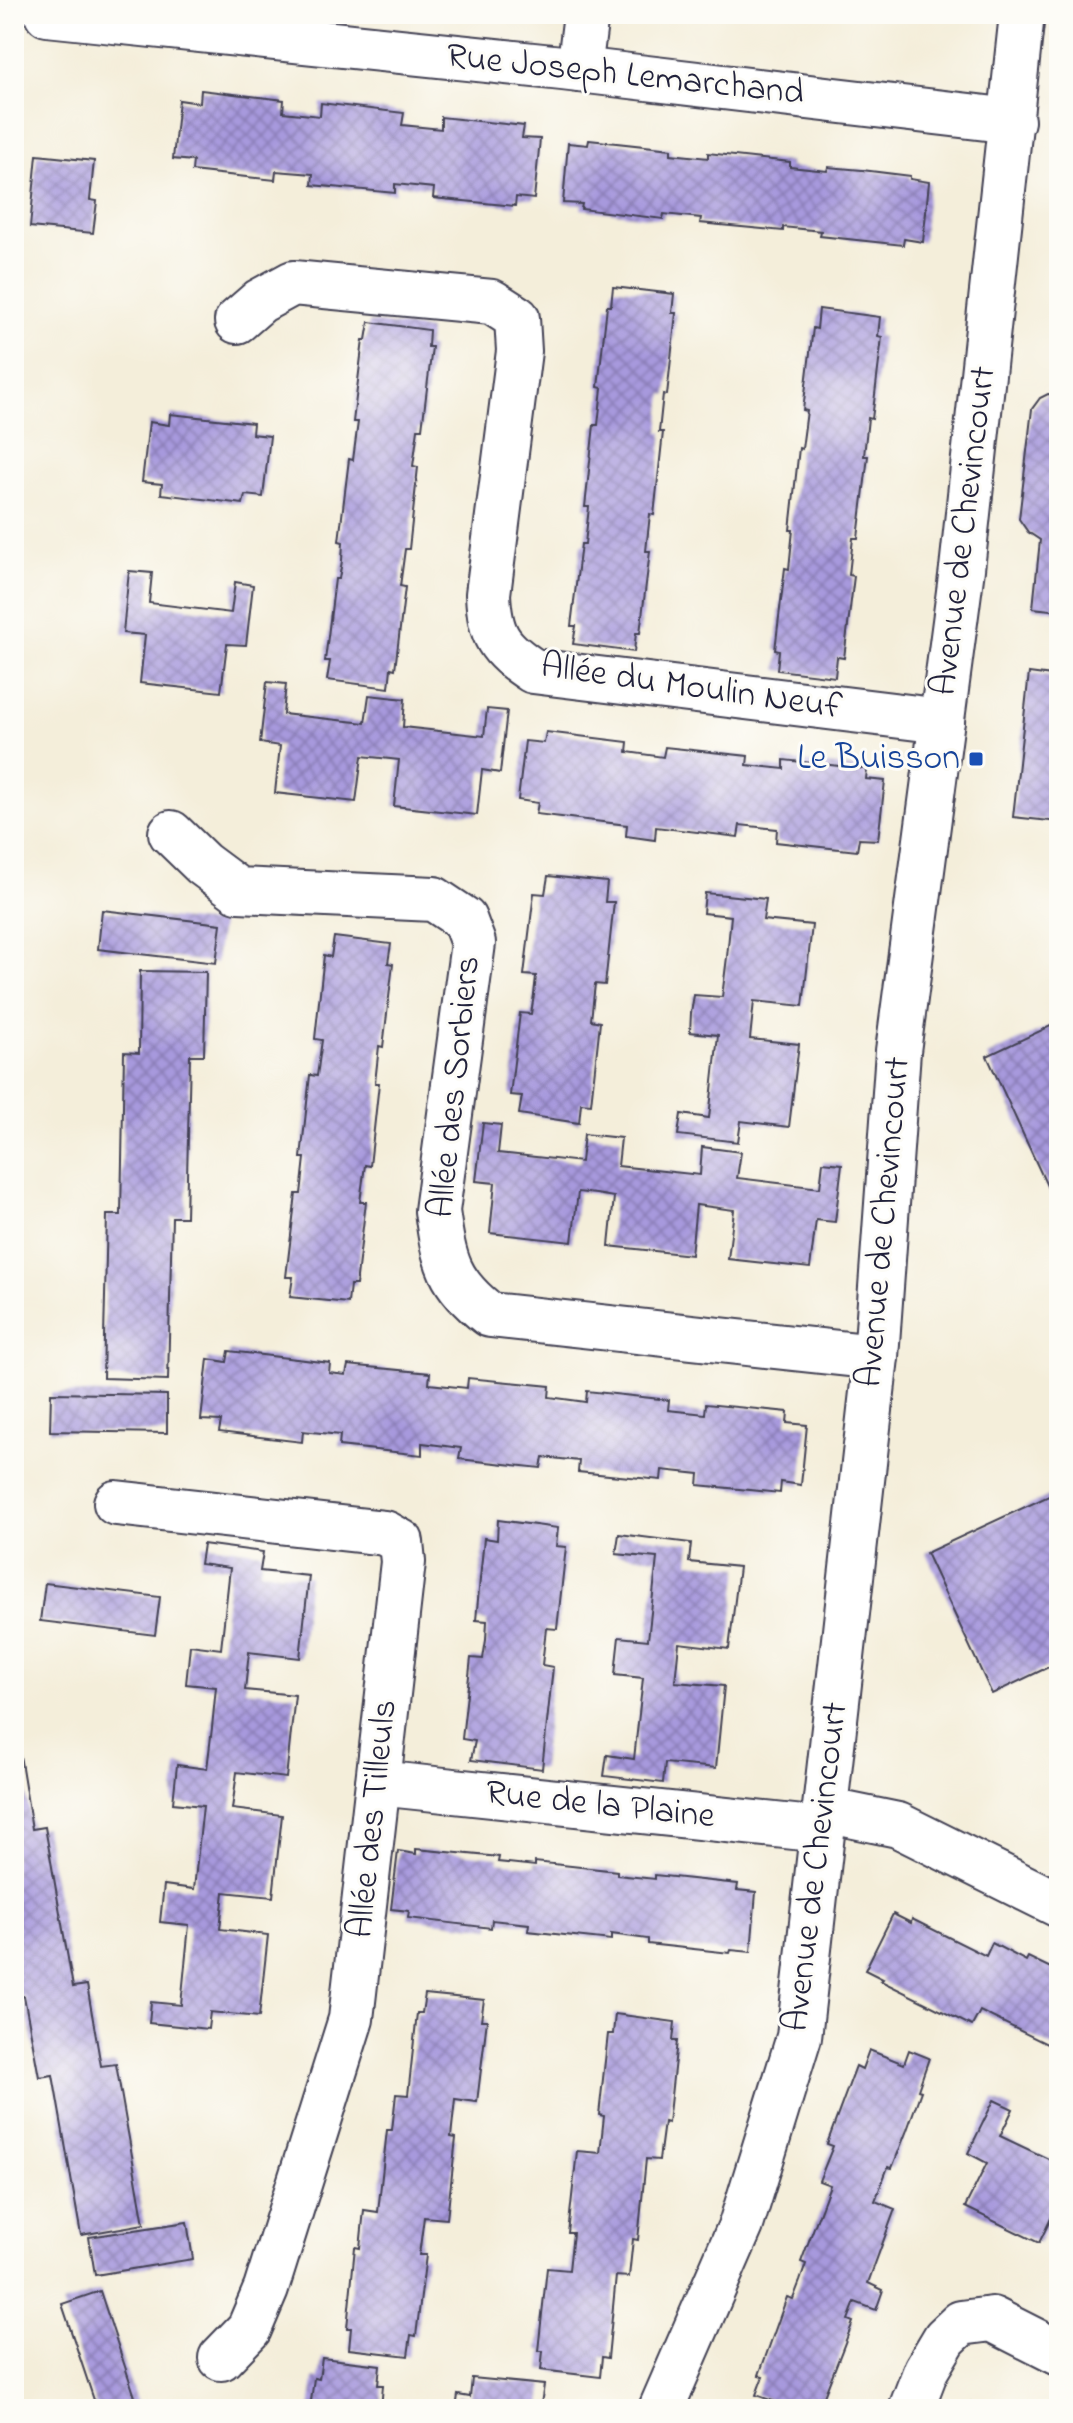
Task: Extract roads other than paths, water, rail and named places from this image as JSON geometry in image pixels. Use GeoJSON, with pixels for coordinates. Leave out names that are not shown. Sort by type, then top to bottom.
{"type":"FeatureCollection","features":[{"type":"Feature","properties":{"kind":"street","name":"Rue Joseph Lemarchand"},"geometry":{"type":"LineString","coordinates":[[47,14],[579,70],[1012,121]]}},
{"type":"Feature","properties":{"kind":"street"},"geometry":{"type":"LineString","coordinates":[[579,70],[586,14]]}},
{"type":"Feature","properties":{"kind":"street","name":"Avenue de Chevincourt"},"geometry":{"type":"LineString","coordinates":[[661,2409],[741,2225],[799,2037],[876,1357],[898,1051],[964,554],[1022,14]]}},
{"type":"Feature","properties":{"kind":"street","name":"Allée du Moulin Neuf"},"geometry":{"type":"LineString","coordinates":[[237,321],[260,301],[293,283],[492,302],[517,318],[519,351],[488,594],[489,620],[499,642],[512,657],[533,671],[942,721]]}},
{"type":"Feature","properties":{"kind":"street","name":"Allée des Sorbiers"},"geometry":{"type":"LineString","coordinates":[[171,833],[203,864],[238,890],[434,899],[464,919],[473,943],[437,1211],[443,1251],[454,1279],[468,1299],[490,1315],[876,1357]]}},
{"type":"Feature","properties":{"kind":"street","name":"Allée des Tilleuls"},"geometry":{"type":"LineString","coordinates":[[116,1503],[385,1533],[401,1542],[403,1562],[351,2019],[266,2289],[249,2329],[221,2358]]}},
{"type":"Feature","properties":{"kind":"street","name":"Rue de la Plaine"},"geometry":{"type":"LineString","coordinates":[[378,1783],[898,1825],[1059,1905]]}},
{"type":"Feature","properties":{"kind":"street"},"geometry":{"type":"LineString","coordinates":[[911,2409],[926,2370],[945,2338],[961,2323],[992,2319],[1059,2353]]}},
{"type":"Feature","properties":{"kind":"place","name":"Le Buisson"},"geometry":{"type":"Point","coordinates":[976,759]}}]}
